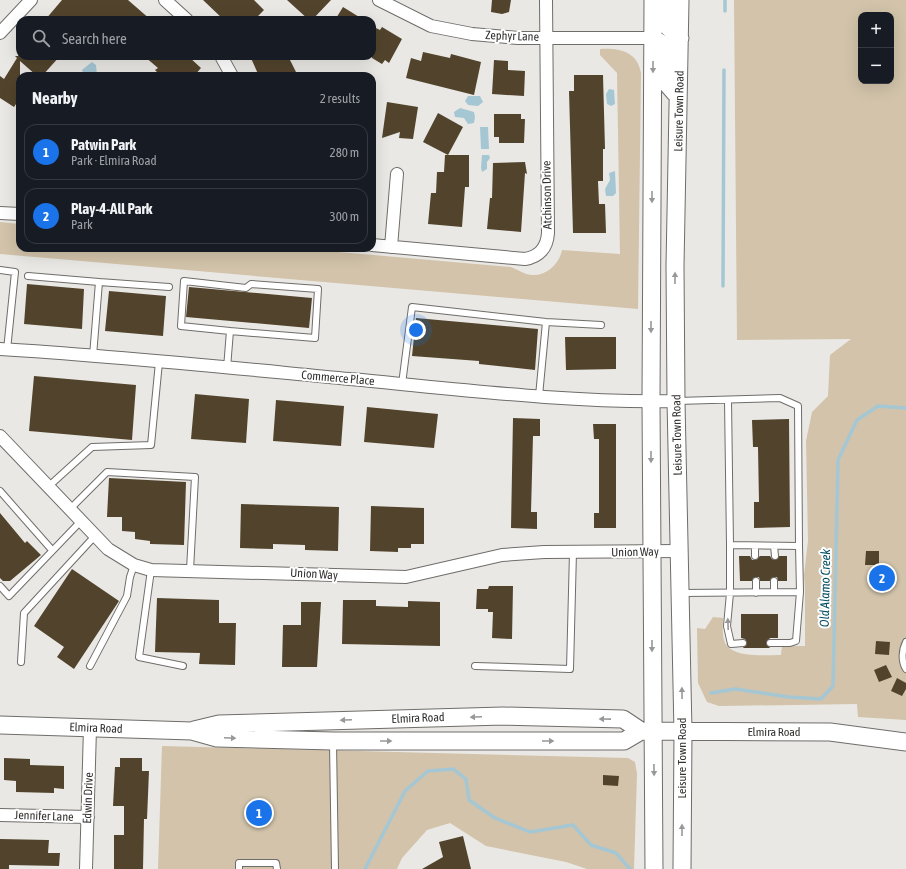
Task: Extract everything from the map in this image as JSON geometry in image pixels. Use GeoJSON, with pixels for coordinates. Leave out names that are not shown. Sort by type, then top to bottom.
{"type":"FeatureCollection","features":[{"type":"Feature","properties":{"kind":"main road"},"geometry":{"type":"LineString","coordinates":[[653,0],[651,401],[652,552],[647,731],[654,869]]}},
{"type":"Feature","properties":{"kind":"main road"},"geometry":{"type":"LineString","coordinates":[[665,0],[666,25],[680,38]]}},
{"type":"Feature","properties":{"kind":"main road","name":"Leisure Town Road"},"geometry":{"type":"LineString","coordinates":[[680,0],[675,266],[676,401],[683,732],[682,869]]}},
{"type":"Feature","properties":{"kind":"main road"},"geometry":{"type":"LineString","coordinates":[[653,38],[668,48],[668,85],[679,97]]}},
{"type":"Feature","properties":{"kind":"main road","name":"Elmira Road"},"geometry":{"type":"LineString","coordinates":[[192,731],[218,724],[503,716],[623,719],[647,731]]}},
{"type":"Feature","properties":{"kind":"main road","name":"Elmira Road"},"geometry":{"type":"LineString","coordinates":[[0,725],[192,731],[217,738],[333,741],[624,740],[647,731],[830,732],[906,742]]}},
{"type":"Feature","properties":{"kind":"street"},"geometry":{"type":"LineString","coordinates":[[0,33],[30,0]]}},
{"type":"Feature","properties":{"kind":"street"},"geometry":{"type":"LineString","coordinates":[[165,0],[183,16]]}},
{"type":"Feature","properties":{"kind":"street","name":"Zephyr Lane"},"geometry":{"type":"LineString","coordinates":[[379,0],[431,26],[494,37],[653,38]]}},
{"type":"Feature","properties":{"kind":"street","name":"Atchinson Drive"},"geometry":{"type":"LineString","coordinates":[[376,245],[525,259],[536,256],[544,248],[548,234],[546,0]]}},
{"type":"Feature","properties":{"kind":"street"},"geometry":{"type":"LineString","coordinates":[[222,60],[230,72]]}},
{"type":"Feature","properties":{"kind":"street"},"geometry":{"type":"LineString","coordinates":[[391,247],[397,174]]}},
{"type":"Feature","properties":{"kind":"street"},"geometry":{"type":"LineString","coordinates":[[0,212],[16,214]]}},
{"type":"Feature","properties":{"kind":"street","name":"Commerce Place"},"geometry":{"type":"LineString","coordinates":[[4,349],[539,396],[676,401]]}},
{"type":"Feature","properties":{"kind":"street","name":"Union Way"},"geometry":{"type":"LineString","coordinates":[[0,436],[49,486],[94,537],[108,550],[134,565],[151,570],[406,577],[502,555],[573,552],[679,551]]}},
{"type":"Feature","properties":{"kind":"street","name":"Edwin Drive"},"geometry":{"type":"LineString","coordinates":[[86,869],[90,728]]}},
{"type":"Feature","properties":{"kind":"street","name":"Jennifer Lane"},"geometry":{"type":"LineString","coordinates":[[0,814],[88,817]]}},
{"type":"Feature","properties":{"kind":"lane"},"geometry":{"type":"LineString","coordinates":[[0,270],[15,272],[4,349]]}},
{"type":"Feature","properties":{"kind":"lane"},"geometry":{"type":"LineString","coordinates":[[28,276],[168,287]]}},
{"type":"Feature","properties":{"kind":"lane"},"geometry":{"type":"LineString","coordinates":[[93,356],[99,282]]}},
{"type":"Feature","properties":{"kind":"lane"},"geometry":{"type":"LineString","coordinates":[[184,282],[246,288],[251,284],[318,289],[315,338],[230,331],[180,326],[184,282]]}},
{"type":"Feature","properties":{"kind":"lane"},"geometry":{"type":"LineString","coordinates":[[402,384],[412,307],[546,322],[601,325]]}},
{"type":"Feature","properties":{"kind":"lane"},"geometry":{"type":"LineString","coordinates":[[539,396],[546,322]]}},
{"type":"Feature","properties":{"kind":"lane"},"geometry":{"type":"LineString","coordinates":[[227,368],[230,331]]}},
{"type":"Feature","properties":{"kind":"lane"},"geometry":{"type":"LineString","coordinates":[[49,486],[92,447],[151,444],[159,362]]}},
{"type":"Feature","properties":{"kind":"lane"},"geometry":{"type":"LineString","coordinates":[[676,401],[780,398],[798,406],[800,592],[798,628],[796,641],[790,643],[770,643]]}},
{"type":"Feature","properties":{"kind":"lane"},"geometry":{"type":"LineString","coordinates":[[728,400],[730,593],[727,626],[731,644],[743,643]]}},
{"type":"Feature","properties":{"kind":"lane"},"geometry":{"type":"LineString","coordinates":[[70,509],[107,472],[195,478],[190,570]]}},
{"type":"Feature","properties":{"kind":"lane"},"geometry":{"type":"LineString","coordinates":[[0,491],[52,550]]}},
{"type":"Feature","properties":{"kind":"lane"},"geometry":{"type":"LineString","coordinates":[[0,586],[9,596],[81,521]]}},
{"type":"Feature","properties":{"kind":"lane"},"geometry":{"type":"LineString","coordinates":[[21,662],[24,613],[94,537]]}},
{"type":"Feature","properties":{"kind":"lane"},"geometry":{"type":"LineString","coordinates":[[730,545],[799,546]]}},
{"type":"Feature","properties":{"kind":"lane"},"geometry":{"type":"LineString","coordinates":[[755,546],[755,556]]}},
{"type":"Feature","properties":{"kind":"lane"},"geometry":{"type":"LineString","coordinates":[[774,546],[775,556]]}},
{"type":"Feature","properties":{"kind":"lane"},"geometry":{"type":"LineString","coordinates":[[475,666],[570,668],[573,552]]}},
{"type":"Feature","properties":{"kind":"lane"},"geometry":{"type":"LineString","coordinates":[[90,666],[127,596],[130,577],[134,565]]}},
{"type":"Feature","properties":{"kind":"lane"},"geometry":{"type":"LineString","coordinates":[[151,570],[138,657],[183,666]]}},
{"type":"Feature","properties":{"kind":"lane"},"geometry":{"type":"LineString","coordinates":[[756,581],[756,592]]}},
{"type":"Feature","properties":{"kind":"lane"},"geometry":{"type":"LineString","coordinates":[[774,581],[774,592]]}},
{"type":"Feature","properties":{"kind":"lane"},"geometry":{"type":"LineString","coordinates":[[680,592],[800,592]]}},
{"type":"Feature","properties":{"kind":"lane"},"geometry":{"type":"LineString","coordinates":[[906,642],[903,648],[903,664],[906,669]]}},
{"type":"Feature","properties":{"kind":"lane"},"geometry":{"type":"LineString","coordinates":[[333,741],[335,869]]}},
{"type":"Feature","properties":{"kind":"lane"},"geometry":{"type":"LineString","coordinates":[[239,869],[239,862],[276,863],[277,869]]}},
{"type":"Feature","properties":{"kind":"shaded area"},"geometry":{"type":"Polygon","coordinates":[[[734,0],[906,0],[906,720],[858,717],[857,704],[719,706],[707,702],[698,683],[697,628],[705,629],[713,617],[723,618],[724,640],[727,646],[740,653],[749,655],[781,655],[782,646],[805,646],[804,575],[808,541],[806,441],[812,412],[828,396],[830,355],[851,339],[737,340],[734,0]]]}},
{"type":"Feature","properties":{"kind":"shaded area"},"geometry":{"type":"Polygon","coordinates":[[[600,49],[614,49],[626,52],[636,60],[641,73],[638,309],[0,254],[0,222],[16,224],[16,252],[339,252],[511,267],[526,274],[532,275],[544,273],[554,266],[558,261],[562,250],[620,254],[617,73],[600,55],[600,49]]]}},
{"type":"Feature","properties":{"kind":"shaded area"},"geometry":{"type":"Polygon","coordinates":[[[162,746],[628,758],[635,762],[637,774],[634,869],[587,869],[566,862],[486,846],[450,823],[427,830],[402,858],[397,869],[158,869],[162,746]]]}},
{"type":"Feature","properties":{"kind":"water"},"geometry":{"type":"Polygon","coordinates":[[[92,62],[96,65],[97,72],[83,72],[82,70],[92,62]]]}},
{"type":"Feature","properties":{"kind":"water"},"geometry":{"type":"Polygon","coordinates":[[[609,89],[614,90],[615,104],[611,106],[607,104],[606,94],[609,89]]]}},
{"type":"Feature","properties":{"kind":"water"},"geometry":{"type":"Polygon","coordinates":[[[468,96],[480,96],[483,102],[478,106],[468,105],[465,101],[468,96]]]}},
{"type":"Feature","properties":{"kind":"water"},"geometry":{"type":"Polygon","coordinates":[[[460,108],[474,112],[474,123],[468,124],[464,118],[455,117],[454,112],[460,108]]]}},
{"type":"Feature","properties":{"kind":"water"},"geometry":{"type":"Polygon","coordinates":[[[480,127],[488,127],[489,149],[481,149],[480,127]]]}},
{"type":"Feature","properties":{"kind":"water"},"geometry":{"type":"Polygon","coordinates":[[[482,155],[489,155],[490,158],[487,162],[487,169],[482,172],[481,168],[482,155]]]}},
{"type":"Feature","properties":{"kind":"water"},"geometry":{"type":"Polygon","coordinates":[[[615,171],[616,193],[613,196],[606,196],[605,189],[610,180],[609,173],[615,171]]]}},
{"type":"Feature","properties":{"kind":"building"},"geometry":{"type":"Polygon","coordinates":[[[62,0],[128,0],[146,16],[48,16],[62,0]]]}},
{"type":"Feature","properties":{"kind":"building"},"geometry":{"type":"Polygon","coordinates":[[[203,0],[254,0],[264,10],[258,16],[220,16],[203,0]]]}},
{"type":"Feature","properties":{"kind":"building"},"geometry":{"type":"Polygon","coordinates":[[[287,0],[331,0],[316,16],[305,16],[287,0]]]}},
{"type":"Feature","properties":{"kind":"building"},"geometry":{"type":"Polygon","coordinates":[[[492,0],[511,0],[509,12],[502,14],[491,12],[492,0]]]}},
{"type":"Feature","properties":{"kind":"building"},"geometry":{"type":"Polygon","coordinates":[[[343,7],[358,16],[337,16],[343,7]]]}},
{"type":"Feature","properties":{"kind":"building"},"geometry":{"type":"Polygon","coordinates":[[[382,27],[402,39],[389,63],[385,60],[382,64],[375,60],[376,28],[380,30],[382,27]]]}},
{"type":"Feature","properties":{"kind":"building"},"geometry":{"type":"Polygon","coordinates":[[[423,52],[450,58],[451,54],[481,62],[474,95],[406,78],[411,58],[421,61],[423,52]]]}},
{"type":"Feature","properties":{"kind":"building"},"geometry":{"type":"Polygon","coordinates":[[[16,60],[56,60],[46,72],[32,72],[20,61],[20,72],[16,72],[16,104],[14,107],[0,98],[0,76],[4,79],[16,60]]]}},
{"type":"Feature","properties":{"kind":"building"},"geometry":{"type":"Polygon","coordinates":[[[149,60],[192,60],[201,68],[198,72],[157,72],[155,70],[158,68],[149,60]]]}},
{"type":"Feature","properties":{"kind":"building"},"geometry":{"type":"Polygon","coordinates":[[[252,60],[290,60],[296,72],[257,72],[252,60]]]}},
{"type":"Feature","properties":{"kind":"building"},"geometry":{"type":"Polygon","coordinates":[[[494,60],[508,61],[508,70],[525,71],[524,96],[492,94],[494,60]]]}},
{"type":"Feature","properties":{"kind":"building"},"geometry":{"type":"Polygon","coordinates":[[[574,75],[603,75],[605,149],[603,149],[603,181],[598,181],[599,204],[605,204],[606,233],[573,233],[569,91],[574,91],[574,75]]]}},
{"type":"Feature","properties":{"kind":"building"},"geometry":{"type":"Polygon","coordinates":[[[387,102],[418,107],[413,139],[399,138],[400,132],[382,138],[387,102]]]}},
{"type":"Feature","properties":{"kind":"building"},"geometry":{"type":"Polygon","coordinates":[[[438,113],[463,127],[448,155],[423,142],[438,113]]]}},
{"type":"Feature","properties":{"kind":"building"},"geometry":{"type":"Polygon","coordinates":[[[494,114],[521,114],[521,119],[525,119],[524,143],[499,143],[499,137],[494,137],[494,114]]]}},
{"type":"Feature","properties":{"kind":"building"},"geometry":{"type":"Polygon","coordinates":[[[445,155],[469,155],[469,187],[465,187],[462,227],[428,224],[431,193],[436,193],[437,172],[444,172],[445,155]]]}},
{"type":"Feature","properties":{"kind":"building"},"geometry":{"type":"Polygon","coordinates":[[[525,162],[527,174],[525,173],[521,232],[487,229],[490,198],[492,198],[493,163],[525,162]]]}},
{"type":"Feature","properties":{"kind":"building"},"geometry":{"type":"Polygon","coordinates":[[[27,284],[84,289],[82,329],[24,324],[27,284]]]}},
{"type":"Feature","properties":{"kind":"building"},"geometry":{"type":"Polygon","coordinates":[[[189,287],[312,298],[309,328],[186,317],[189,287]]]}},
{"type":"Feature","properties":{"kind":"building"},"geometry":{"type":"Polygon","coordinates":[[[109,291],[166,296],[163,336],[105,331],[109,291]]]}},
{"type":"Feature","properties":{"kind":"building"},"geometry":{"type":"Polygon","coordinates":[[[416,318],[538,329],[535,370],[479,364],[479,361],[412,356],[416,318]]]}},
{"type":"Feature","properties":{"kind":"building"},"geometry":{"type":"Polygon","coordinates":[[[565,337],[616,337],[616,369],[566,370],[565,337]]]}},
{"type":"Feature","properties":{"kind":"building"},"geometry":{"type":"Polygon","coordinates":[[[34,376],[136,385],[132,440],[29,431],[34,376]]]}},
{"type":"Feature","properties":{"kind":"building"},"geometry":{"type":"Polygon","coordinates":[[[195,394],[249,399],[246,443],[191,439],[195,394]]]}},
{"type":"Feature","properties":{"kind":"building"},"geometry":{"type":"Polygon","coordinates":[[[276,400],[344,406],[341,446],[273,441],[276,400]]]}},
{"type":"Feature","properties":{"kind":"building"},"geometry":{"type":"Polygon","coordinates":[[[367,407],[438,414],[434,448],[364,442],[367,407]]]}},
{"type":"Feature","properties":{"kind":"building"},"geometry":{"type":"Polygon","coordinates":[[[513,418],[540,419],[540,436],[533,436],[531,512],[537,512],[537,529],[511,528],[513,418]]]}},
{"type":"Feature","properties":{"kind":"building"},"geometry":{"type":"Polygon","coordinates":[[[789,419],[790,527],[754,528],[754,502],[759,502],[758,447],[753,447],[752,420],[789,419]]]}},
{"type":"Feature","properties":{"kind":"building"},"geometry":{"type":"Polygon","coordinates":[[[593,424],[616,424],[616,528],[594,528],[594,513],[599,513],[599,439],[594,439],[593,424]]]}},
{"type":"Feature","properties":{"kind":"building"},"geometry":{"type":"Polygon","coordinates":[[[109,478],[186,482],[184,545],[150,544],[150,541],[135,539],[135,532],[122,531],[122,517],[107,517],[109,478]]]}},
{"type":"Feature","properties":{"kind":"building"},"geometry":{"type":"Polygon","coordinates":[[[241,504],[339,507],[338,551],[305,550],[305,545],[273,544],[273,549],[240,548],[241,504]]]}},
{"type":"Feature","properties":{"kind":"building"},"geometry":{"type":"Polygon","coordinates":[[[371,506],[424,508],[424,544],[411,544],[411,548],[398,548],[398,552],[370,551],[371,506]]]}},
{"type":"Feature","properties":{"kind":"building"},"geometry":{"type":"Polygon","coordinates":[[[0,513],[25,543],[27,541],[41,555],[10,581],[3,581],[0,578],[0,513]]]}},
{"type":"Feature","properties":{"kind":"building"},"geometry":{"type":"Polygon","coordinates":[[[866,551],[879,551],[879,565],[865,565],[866,551]]]}},
{"type":"Feature","properties":{"kind":"building"},"geometry":{"type":"Polygon","coordinates":[[[739,556],[750,556],[752,560],[755,560],[760,556],[770,556],[775,560],[779,556],[787,556],[787,581],[778,581],[777,577],[774,577],[770,581],[760,581],[759,577],[756,577],[752,581],[740,581],[739,556]]]}},
{"type":"Feature","properties":{"kind":"building"},"geometry":{"type":"Polygon","coordinates":[[[72,569],[119,601],[74,669],[57,657],[64,647],[34,626],[72,569]]]}},
{"type":"Feature","properties":{"kind":"building"},"geometry":{"type":"Polygon","coordinates":[[[489,586],[513,586],[512,639],[492,638],[493,612],[488,612],[488,609],[476,609],[477,589],[488,589],[489,586]]]}},
{"type":"Feature","properties":{"kind":"building"},"geometry":{"type":"Polygon","coordinates":[[[157,598],[219,600],[219,623],[236,623],[235,665],[199,664],[200,653],[155,652],[157,598]]]}},
{"type":"Feature","properties":{"kind":"building"},"geometry":{"type":"Polygon","coordinates":[[[343,600],[376,600],[376,606],[408,607],[408,601],[440,602],[440,646],[342,644],[343,600]]]}},
{"type":"Feature","properties":{"kind":"building"},"geometry":{"type":"Polygon","coordinates":[[[301,602],[321,602],[317,667],[282,667],[283,625],[301,625],[301,602]]]}},
{"type":"Feature","properties":{"kind":"building"},"geometry":{"type":"Polygon","coordinates":[[[741,614],[778,614],[778,638],[770,638],[766,643],[770,648],[743,648],[747,643],[745,639],[741,638],[741,614]]]}},
{"type":"Feature","properties":{"kind":"building"},"geometry":{"type":"Polygon","coordinates":[[[876,641],[890,642],[889,655],[875,654],[876,641]]]}},
{"type":"Feature","properties":{"kind":"building"},"geometry":{"type":"Polygon","coordinates":[[[886,665],[892,677],[879,682],[874,670],[886,665]]]}},
{"type":"Feature","properties":{"kind":"building"},"geometry":{"type":"Polygon","coordinates":[[[897,678],[906,683],[906,689],[902,696],[891,691],[897,678]]]}},
{"type":"Feature","properties":{"kind":"building"},"geometry":{"type":"Polygon","coordinates":[[[4,758],[30,759],[30,765],[64,766],[64,789],[54,788],[54,793],[16,792],[16,781],[4,780],[4,758]]]}},
{"type":"Feature","properties":{"kind":"building"},"geometry":{"type":"Polygon","coordinates":[[[120,758],[142,758],[142,771],[149,771],[147,819],[144,819],[143,869],[114,869],[114,835],[124,835],[124,806],[113,806],[115,767],[120,767],[120,758]]]}},
{"type":"Feature","properties":{"kind":"building"},"geometry":{"type":"Polygon","coordinates":[[[603,775],[619,776],[618,786],[603,785],[603,775]]]}},
{"type":"Feature","properties":{"kind":"building"},"geometry":{"type":"Polygon","coordinates":[[[463,836],[471,869],[422,869],[443,857],[439,842],[463,836]]]}},
{"type":"Feature","properties":{"kind":"building"},"geometry":{"type":"Polygon","coordinates":[[[0,839],[49,840],[48,853],[60,853],[59,866],[9,865],[9,869],[0,869],[0,839]]]}},
{"type":"Feature","properties":{"kind":"waterway"},"geometry":{"type":"LineString","coordinates":[[725,0],[725,11]]}},
{"type":"Feature","properties":{"kind":"waterway"},"geometry":{"type":"LineString","coordinates":[[723,286],[724,70]]}},
{"type":"Feature","properties":{"kind":"waterway","name":"Old Alamo Creek"},"geometry":{"type":"LineString","coordinates":[[711,693],[735,689],[789,697],[821,699],[833,686],[838,460],[857,420],[878,406],[906,408]]}},
{"type":"Feature","properties":{"kind":"waterway","name":"Old Alamo Creek"},"geometry":{"type":"LineString","coordinates":[[365,869],[405,791],[428,771],[453,769],[466,779],[469,800],[495,818],[530,832],[573,825],[591,845],[616,853],[630,869]]}},
{"type":"Feature","properties":{"kind":"place","name":"Play-4-All Park"},"geometry":{"type":"Point","coordinates":[882,578]}},
{"type":"Feature","properties":{"kind":"place","name":"Patwin Park"},"geometry":{"type":"Point","coordinates":[259,813]}}]}
